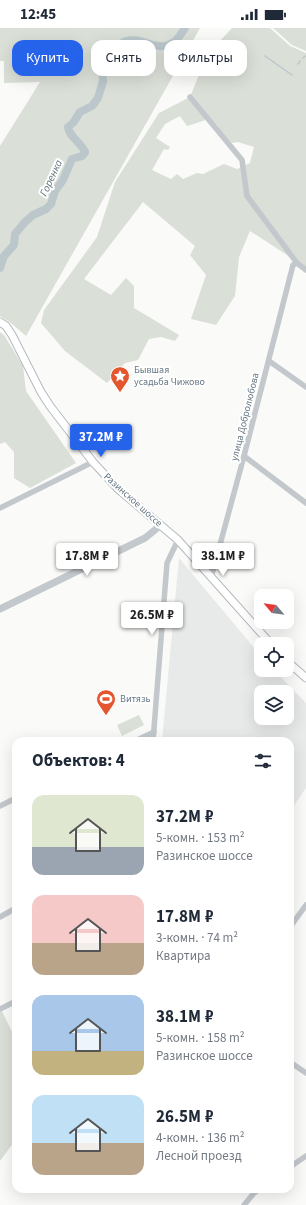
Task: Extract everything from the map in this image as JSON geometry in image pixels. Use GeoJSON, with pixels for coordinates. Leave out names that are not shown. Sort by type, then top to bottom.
{"type":"FeatureCollection","features":[{"type":"Feature","properties":{"kind":"main road","name":"Разинское шоссе"},"geometry":{"type":"LineString","coordinates":[[0,322],[6,326],[12,335],[41,392],[50,406],[93,462],[117,488],[178,540],[264,637]]}},
{"type":"Feature","properties":{"kind":"main road"},"geometry":{"type":"LineString","coordinates":[[294,667],[306,678]]}},
{"type":"Feature","properties":{"kind":"street"},"geometry":{"type":"LineString","coordinates":[[190,97],[242,160],[247,196],[297,263],[306,270]]}},
{"type":"Feature","properties":{"kind":"street","name":"улица Добролюбова"},"geometry":{"type":"LineString","coordinates":[[211,578],[293,265],[297,263]]}},
{"type":"Feature","properties":{"kind":"street"},"geometry":{"type":"LineString","coordinates":[[269,361],[306,387]]}},
{"type":"Feature","properties":{"kind":"street"},"geometry":{"type":"LineString","coordinates":[[244,456],[306,503]]}},
{"type":"Feature","properties":{"kind":"street"},"geometry":{"type":"LineString","coordinates":[[0,508],[93,462]]}},
{"type":"Feature","properties":{"kind":"street"},"geometry":{"type":"LineString","coordinates":[[0,608],[145,538],[160,525]]}},
{"type":"Feature","properties":{"kind":"street"},"geometry":{"type":"LineString","coordinates":[[153,737],[167,563],[178,540]]}},
{"type":"Feature","properties":{"kind":"street"},"geometry":{"type":"LineString","coordinates":[[143,737],[154,732]]}},
{"type":"Feature","properties":{"kind":"street"},"geometry":{"type":"LineString","coordinates":[[0,806],[12,800]]}},
{"type":"Feature","properties":{"kind":"street"},"geometry":{"type":"LineString","coordinates":[[294,922],[306,905]]}},
{"type":"Feature","properties":{"kind":"street"},"geometry":{"type":"LineString","coordinates":[[0,917],[12,910]]}},
{"type":"Feature","properties":{"kind":"street"},"geometry":{"type":"LineString","coordinates":[[0,1007],[12,1002]]}},
{"type":"Feature","properties":{"kind":"street"},"geometry":{"type":"LineString","coordinates":[[294,1065],[306,1073]]}},
{"type":"Feature","properties":{"kind":"street"},"geometry":{"type":"LineString","coordinates":[[294,1164],[306,1156]]}},
{"type":"Feature","properties":{"kind":"street"},"geometry":{"type":"LineString","coordinates":[[244,1205],[254,1193]]}},
{"type":"Feature","properties":{"kind":"shaded area"},"geometry":{"type":"Polygon","coordinates":[[[0,28],[200,28],[193,40],[164,40],[164,76],[173,76],[26,336],[0,316],[0,146],[40,82],[4,83],[4,61],[0,61],[0,28]]]}},
{"type":"Feature","properties":{"kind":"shaded area"},"geometry":{"type":"Polygon","coordinates":[[[232,28],[270,28],[290,46],[306,53],[306,271],[287,255],[250,231],[239,257],[235,296],[216,325],[191,319],[206,275],[190,255],[195,246],[143,202],[84,279],[111,295],[126,278],[134,286],[134,308],[179,335],[175,341],[161,337],[149,339],[138,360],[125,363],[107,383],[65,351],[41,323],[44,310],[97,237],[115,182],[159,113],[190,97],[198,76],[247,76],[247,40],[221,40],[232,28]],[[180,116],[165,124],[156,138],[170,147],[168,150],[164,149],[152,170],[171,179],[177,174],[183,179],[197,173],[203,174],[224,164],[237,169],[250,163],[254,147],[238,142],[232,143],[221,133],[218,126],[209,119],[187,126],[180,116]]]}},
{"type":"Feature","properties":{"kind":"shaded area"},"geometry":{"type":"Polygon","coordinates":[[[273,28],[306,28],[306,51],[292,45],[273,28]]]}},
{"type":"Feature","properties":{"kind":"shaded area"},"geometry":{"type":"Polygon","coordinates":[[[0,332],[4,335],[23,366],[26,391],[76,463],[30,488],[14,478],[14,452],[5,442],[0,444],[0,332]]]}},
{"type":"Feature","properties":{"kind":"shaded area"},"geometry":{"type":"Polygon","coordinates":[[[179,558],[254,648],[254,677],[281,677],[289,685],[254,685],[254,725],[294,725],[294,691],[306,703],[306,788],[294,805],[294,737],[162,737],[179,558]]]}},
{"type":"Feature","properties":{"kind":"shaded area"},"geometry":{"type":"Polygon","coordinates":[[[139,715],[144,725],[122,736],[117,725],[139,715]]]}},
{"type":"Feature","properties":{"kind":"shaded area"},"geometry":{"type":"Polygon","coordinates":[[[2,1011],[12,1032],[12,1144],[0,1161],[0,1012],[2,1011]]]}},
{"type":"Feature","properties":{"kind":"waterway","name":"Горенка"},"geometry":{"type":"LineString","coordinates":[[0,268],[4,256],[14,245],[15,234],[33,215],[46,209],[51,204],[55,191],[63,180],[72,159],[82,156],[85,152],[71,134],[68,127],[73,123],[80,112],[92,106],[98,98],[103,81],[102,65],[108,60],[114,59],[117,46],[125,41],[139,41],[157,46],[169,45],[179,37],[185,28]]}},
{"type":"Feature","properties":{"kind":"waterway"},"geometry":{"type":"LineString","coordinates":[[265,56],[292,75]]}},
{"type":"Feature","properties":{"kind":"place","name":"Бывшая усадьба Чижово"},"geometry":{"type":"Point","coordinates":[120,393]}},
{"type":"Feature","properties":{"kind":"place","name":"Витязь"},"geometry":{"type":"Point","coordinates":[106,716]}}]}
